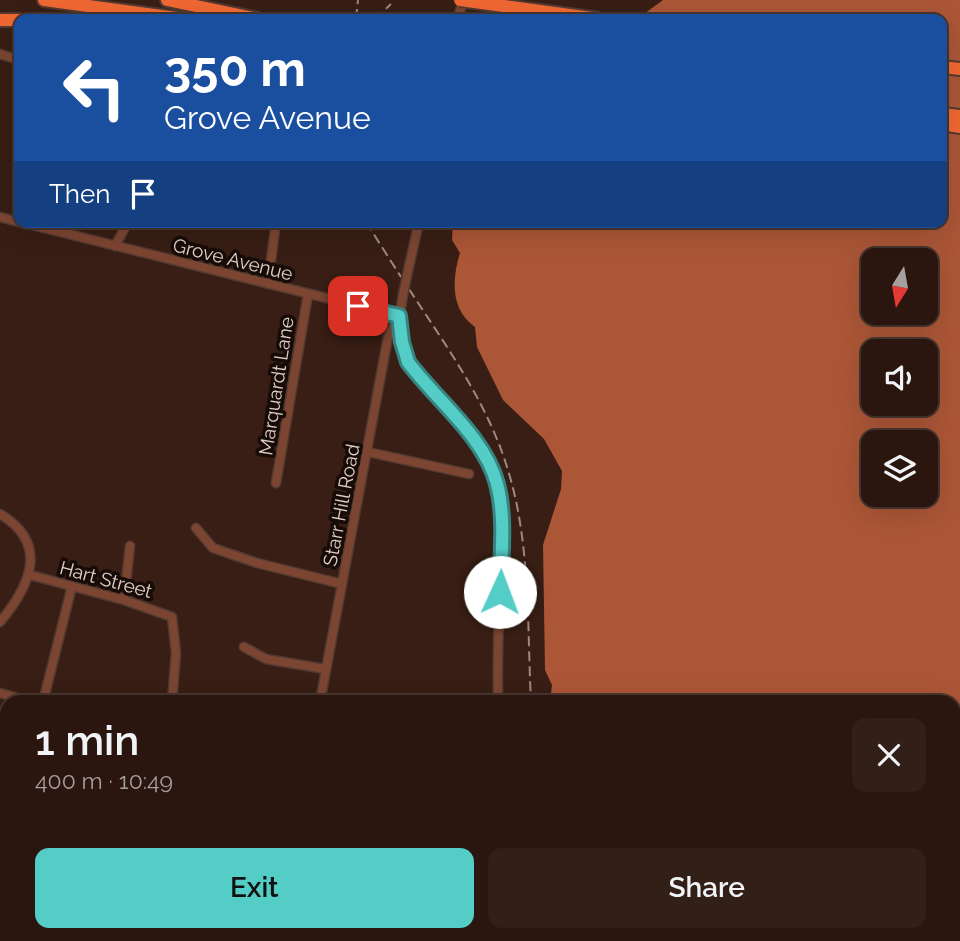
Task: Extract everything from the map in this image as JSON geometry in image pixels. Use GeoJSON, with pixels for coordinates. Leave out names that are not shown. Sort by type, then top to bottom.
{"type":"FeatureCollection","features":[{"type":"Feature","properties":{"kind":"highway"},"geometry":{"type":"LineString","coordinates":[[44,0],[147,14]]}},
{"type":"Feature","properties":{"kind":"highway"},"geometry":{"type":"LineString","coordinates":[[167,0],[234,14]]}},
{"type":"Feature","properties":{"kind":"highway"},"geometry":{"type":"LineString","coordinates":[[462,0],[563,14]]}},
{"type":"Feature","properties":{"kind":"street","name":"Grove Avenue"},"geometry":{"type":"LineString","coordinates":[[44,228],[399,316]]}},
{"type":"Feature","properties":{"kind":"street"},"geometry":{"type":"LineString","coordinates":[[115,246],[125,228]]}},
{"type":"Feature","properties":{"kind":"street"},"geometry":{"type":"LineString","coordinates":[[268,284],[275,228]]}},
{"type":"Feature","properties":{"kind":"street"},"geometry":{"type":"LineString","coordinates":[[418,228],[399,316],[402,342],[408,362],[470,436],[487,460],[497,485],[501,531],[498,695]]}},
{"type":"Feature","properties":{"kind":"street","name":"Marquardt Lane"},"geometry":{"type":"LineString","coordinates":[[276,483],[308,293]]}},
{"type":"Feature","properties":{"kind":"street","name":"Starr Hill Road"},"geometry":{"type":"LineString","coordinates":[[321,695],[388,337],[399,316]]}},
{"type":"Feature","properties":{"kind":"street"},"geometry":{"type":"LineString","coordinates":[[368,453],[469,474]]}},
{"type":"Feature","properties":{"kind":"street"},"geometry":{"type":"LineString","coordinates":[[0,514],[13,521],[26,538],[30,551],[30,575],[0,622]]}},
{"type":"Feature","properties":{"kind":"street"},"geometry":{"type":"LineString","coordinates":[[196,528],[213,548],[257,563],[342,583]]}},
{"type":"Feature","properties":{"kind":"street"},"geometry":{"type":"LineString","coordinates":[[124,600],[130,546]]}},
{"type":"Feature","properties":{"kind":"street","name":"Hart Street"},"geometry":{"type":"LineString","coordinates":[[30,575],[124,600],[172,617],[176,653],[173,695]]}},
{"type":"Feature","properties":{"kind":"street"},"geometry":{"type":"LineString","coordinates":[[45,695],[72,586]]}},
{"type":"Feature","properties":{"kind":"street"},"geometry":{"type":"LineString","coordinates":[[244,647],[266,659],[325,669]]}},
{"type":"Feature","properties":{"kind":"shaded area"},"geometry":{"type":"Polygon","coordinates":[[[663,0],[960,0],[960,695],[551,695],[552,685],[545,670],[543,545],[561,489],[562,471],[544,439],[503,400],[477,347],[475,327],[461,312],[455,293],[455,273],[460,253],[452,240],[453,228],[947,228],[947,14],[644,14],[663,0]]]}},
{"type":"Feature","properties":{"kind":"railway"},"geometry":{"type":"LineString","coordinates":[[357,14],[358,0]]}},
{"type":"Feature","properties":{"kind":"railway"},"geometry":{"type":"LineString","coordinates":[[380,14],[391,4]]}},
{"type":"Feature","properties":{"kind":"railway"},"geometry":{"type":"LineString","coordinates":[[370,228],[401,277]]}},
{"type":"Feature","properties":{"kind":"railway"},"geometry":{"type":"LineString","coordinates":[[409,289],[477,397],[499,443],[507,467],[515,495],[524,554],[531,695]]}},
{"type":"Feature","properties":{"kind":"route"},"geometry":{"type":"LineString","coordinates":[[358,306],[399,316],[399,328],[408,362],[470,436],[493,472],[500,508],[500,592]]}}]}
